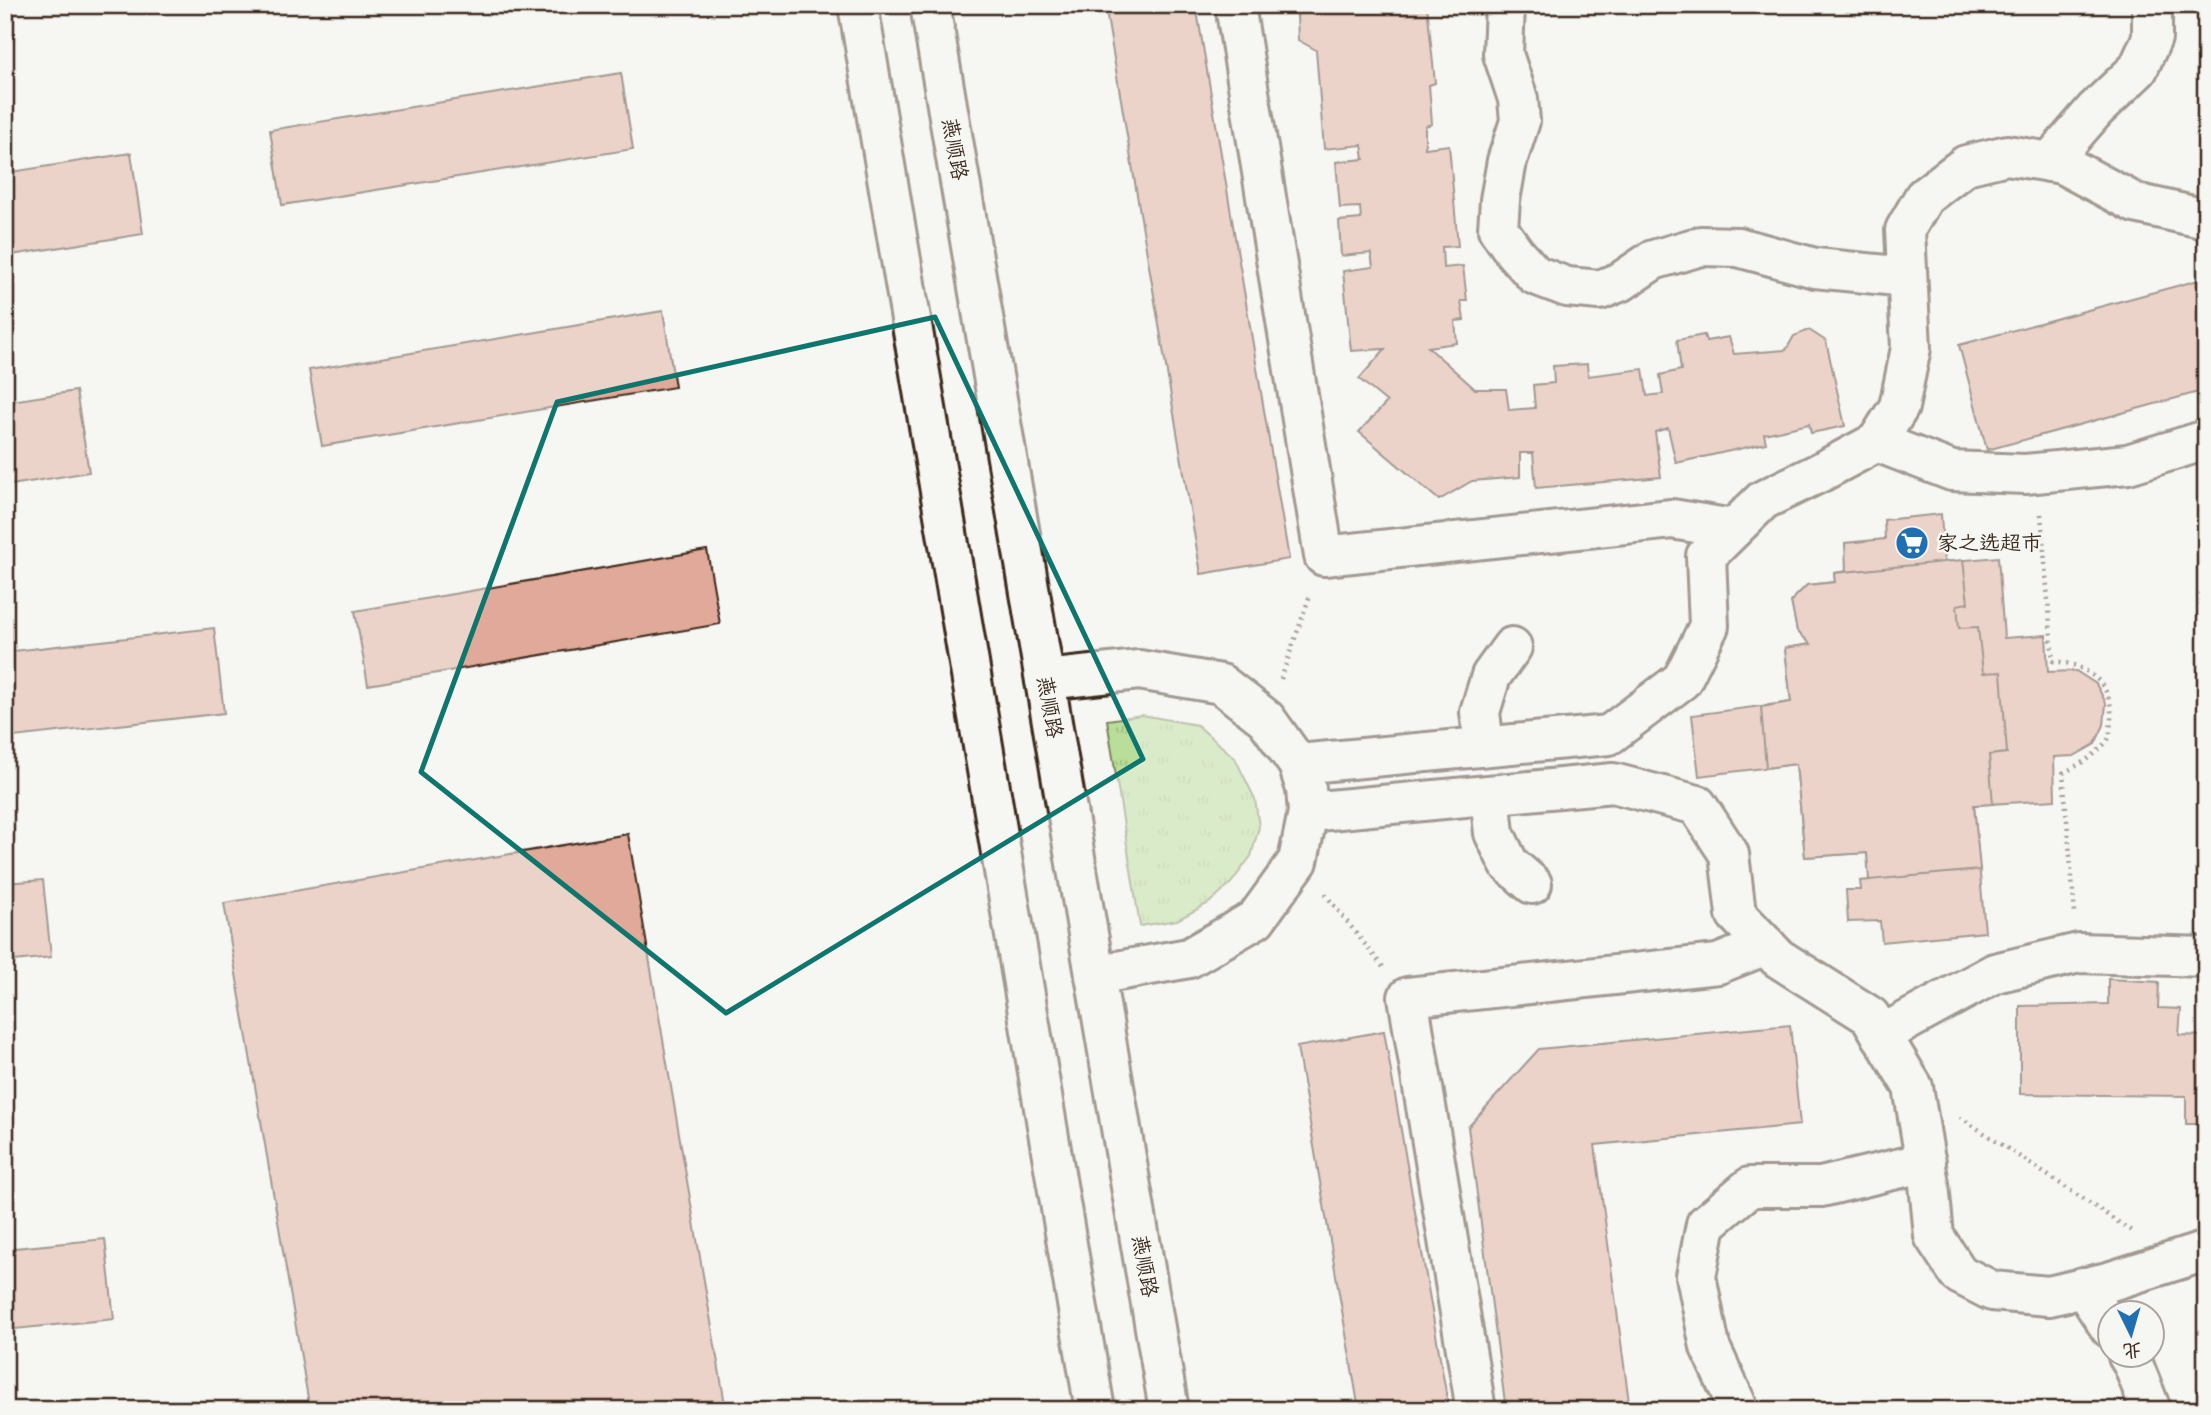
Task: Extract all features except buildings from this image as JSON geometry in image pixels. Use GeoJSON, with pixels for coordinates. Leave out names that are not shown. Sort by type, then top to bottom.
{"type":"FeatureCollection","features":[{"type":"Feature","properties":{"kind":"main road"},"geometry":{"type":"LineString","coordinates":[[858,5],[1095,1410]]}},
{"type":"Feature","properties":{"kind":"main road","name":"燕顺路"},"geometry":{"type":"LineString","coordinates":[[930,5],[1169,1410]]}},
{"type":"Feature","properties":{"kind":"main road"},"geometry":{"type":"LineString","coordinates":[[1235,5],[1324,556],[1672,519],[1733,529]]}},
{"type":"Feature","properties":{"kind":"main road"},"geometry":{"type":"LineString","coordinates":[[1504,5],[1503,54],[1518,99],[1520,121],[1507,162],[1498,229],[1535,275],[1567,287],[1601,290],[1622,281],[1653,260],[1701,246],[1713,246],[1738,247],[1815,268],[1907,277]]}},
{"type":"Feature","properties":{"kind":"main road"},"geometry":{"type":"LineString","coordinates":[[2050,162],[2095,110],[2138,69],[2152,38],[2152,5]]}},
{"type":"Feature","properties":{"kind":"main road"},"geometry":{"type":"LineString","coordinates":[[1298,764],[1609,735],[1682,680],[1709,626],[1706,556],[1763,500],[1877,442],[1899,407],[1911,348],[1905,230],[1924,197],[1966,165],[2007,155],[2062,164],[2135,203],[2206,219]]}},
{"type":"Feature","properties":{"kind":"main road"},"geometry":{"type":"LineString","coordinates":[[1877,442],[1952,471],[2037,472],[2128,464],[2206,440]]}},
{"type":"Feature","properties":{"kind":"main road"},"geometry":{"type":"LineString","coordinates":[[1484,746],[1480,712],[1491,676],[1512,647]]}},
{"type":"Feature","properties":{"kind":"main road"},"geometry":{"type":"LineString","coordinates":[[1045,680],[1139,670],[1221,684],[1266,719],[1298,764],[1306,789],[1308,812],[1298,861],[1256,919],[1189,958],[1095,975]]}},
{"type":"Feature","properties":{"kind":"main road"},"geometry":{"type":"LineString","coordinates":[[1609,735],[1613,783]]}},
{"type":"Feature","properties":{"kind":"main road"},"geometry":{"type":"LineString","coordinates":[[1308,812],[1613,783],[1697,805],[1729,854],[1736,914],[1778,958],[1870,1016],[1912,1085],[1926,1162],[1934,1236],[1959,1275],[1992,1291],[2049,1296],[2190,1255]]}},
{"type":"Feature","properties":{"kind":"main road"},"geometry":{"type":"LineString","coordinates":[[1490,795],[1494,833],[1509,864],[1532,884]]}},
{"type":"Feature","properties":{"kind":"main road"},"geometry":{"type":"LineString","coordinates":[[1476,1410],[1408,997],[1718,964],[1766,945]]}},
{"type":"Feature","properties":{"kind":"main road"},"geometry":{"type":"LineString","coordinates":[[1881,1035],[1995,974],[2079,953],[2206,957]]}},
{"type":"Feature","properties":{"kind":"main road"},"geometry":{"type":"LineString","coordinates":[[1739,1410],[1710,1348],[1696,1276],[1706,1223],[1750,1187],[1821,1187],[1926,1162]]}},
{"type":"Feature","properties":{"kind":"main road"},"geometry":{"type":"LineString","coordinates":[[2083,1287],[2096,1308]]}},
{"type":"Feature","properties":{"kind":"main road"},"geometry":{"type":"LineString","coordinates":[[2135,1370],[2151,1410]]}},
{"type":"Feature","properties":{"kind":"path"},"geometry":{"type":"LineString","coordinates":[[2037,472],[2053,662],[2067,662],[2099,678],[2112,704],[2109,739],[2086,761],[2063,773],[2079,953]]}},
{"type":"Feature","properties":{"kind":"path"},"geometry":{"type":"LineString","coordinates":[[1266,719],[1324,556]]}},
{"type":"Feature","properties":{"kind":"path"},"geometry":{"type":"LineString","coordinates":[[1298,861],[1408,997]]}},
{"type":"Feature","properties":{"kind":"path"},"geometry":{"type":"LineString","coordinates":[[1912,1085],[2190,1255]]}},
{"type":"Feature","properties":{"kind":"highlighted area"},"geometry":{"type":"Polygon","coordinates":[[[935,317],[1143,759],[726,1013],[421,772],[557,402],[935,317]]]}},
{"type":"Feature","properties":{"kind":"green space"},"geometry":{"type":"Polygon","coordinates":[[[1142,715],[1197,725],[1235,758],[1255,799],[1259,827],[1251,856],[1231,883],[1209,903],[1177,920],[1140,926],[1107,720],[1142,715]]]}},
{"type":"Feature","properties":{"kind":"place","name":"家之选超市"},"geometry":{"type":"Point","coordinates":[1912,543]}}]}
